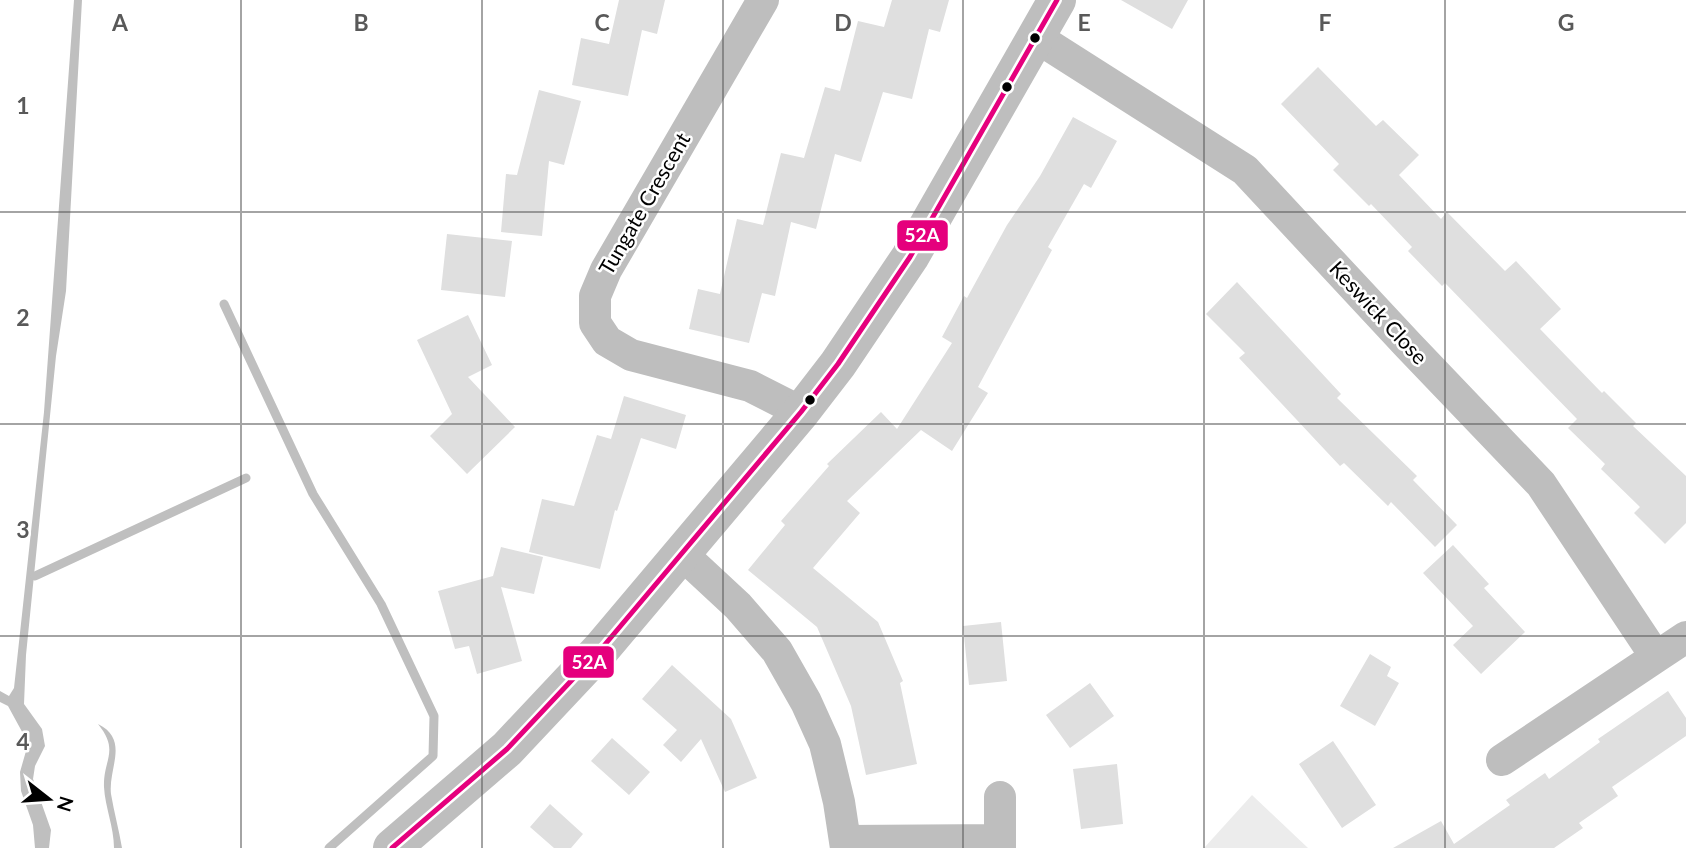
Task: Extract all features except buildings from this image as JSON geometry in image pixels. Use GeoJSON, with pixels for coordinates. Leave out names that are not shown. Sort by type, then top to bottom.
{"type":"FeatureCollection","features":[{"type":"Feature","properties":{"kind":"street","name":"Tungate Crescent"},"geometry":{"type":"LineString","coordinates":[[763,0],[606,270],[595,296],[595,323],[607,341],[631,355],[750,386],[801,412]]}},
{"type":"Feature","properties":{"kind":"street"},"geometry":{"type":"LineString","coordinates":[[392,848],[507,749],[602,648],[801,412],[838,364],[910,257],[1056,0]]}},
{"type":"Feature","properties":{"kind":"street","name":"Keswick Close"},"geometry":{"type":"LineString","coordinates":[[1036,37],[1245,170],[1541,484],[1657,657]]}},
{"type":"Feature","properties":{"kind":"street"},"geometry":{"type":"LineString","coordinates":[[682,554],[738,606],[777,651],[806,702],[825,744],[846,844],[1000,844],[1000,797]]}},
{"type":"Feature","properties":{"kind":"street"},"geometry":{"type":"LineString","coordinates":[[1502,760],[1686,637]]}},
{"type":"Feature","properties":{"kind":"shaded area"},"geometry":{"type":"Polygon","coordinates":[[[74,0],[82,0],[66,291],[56,356],[26,655],[24,704],[42,729],[45,746],[35,766],[33,779],[51,830],[49,848],[35,848],[33,825],[21,791],[20,772],[26,751],[26,739],[8,706],[0,702],[0,691],[9,696],[14,688],[44,412],[74,0]]]}},
{"type":"Feature","properties":{"kind":"shaded area"},"geometry":{"type":"Polygon","coordinates":[[[98,724],[108,731],[115,746],[111,794],[122,848],[114,848],[104,787],[109,748],[105,733],[98,724]]]}},
{"type":"Feature","properties":{"kind":"shaded area"},"geometry":{"type":"Polygon","coordinates":[[[1252,795],[1308,848],[1204,848],[1252,795]]]}},
{"type":"Feature","properties":{"kind":"waterway"},"geometry":{"type":"LineString","coordinates":[[224,304],[313,494],[381,604],[434,716],[433,756],[329,848]]}},
{"type":"Feature","properties":{"kind":"waterway"},"geometry":{"type":"LineString","coordinates":[[35,576],[246,478]]}},
{"type":"Feature","properties":{"kind":"transit line","name":"52A"},"geometry":{"type":"LineString","coordinates":[[392,848],[507,749],[602,648],[801,412],[838,364],[910,257],[1057,0]]}}]}
